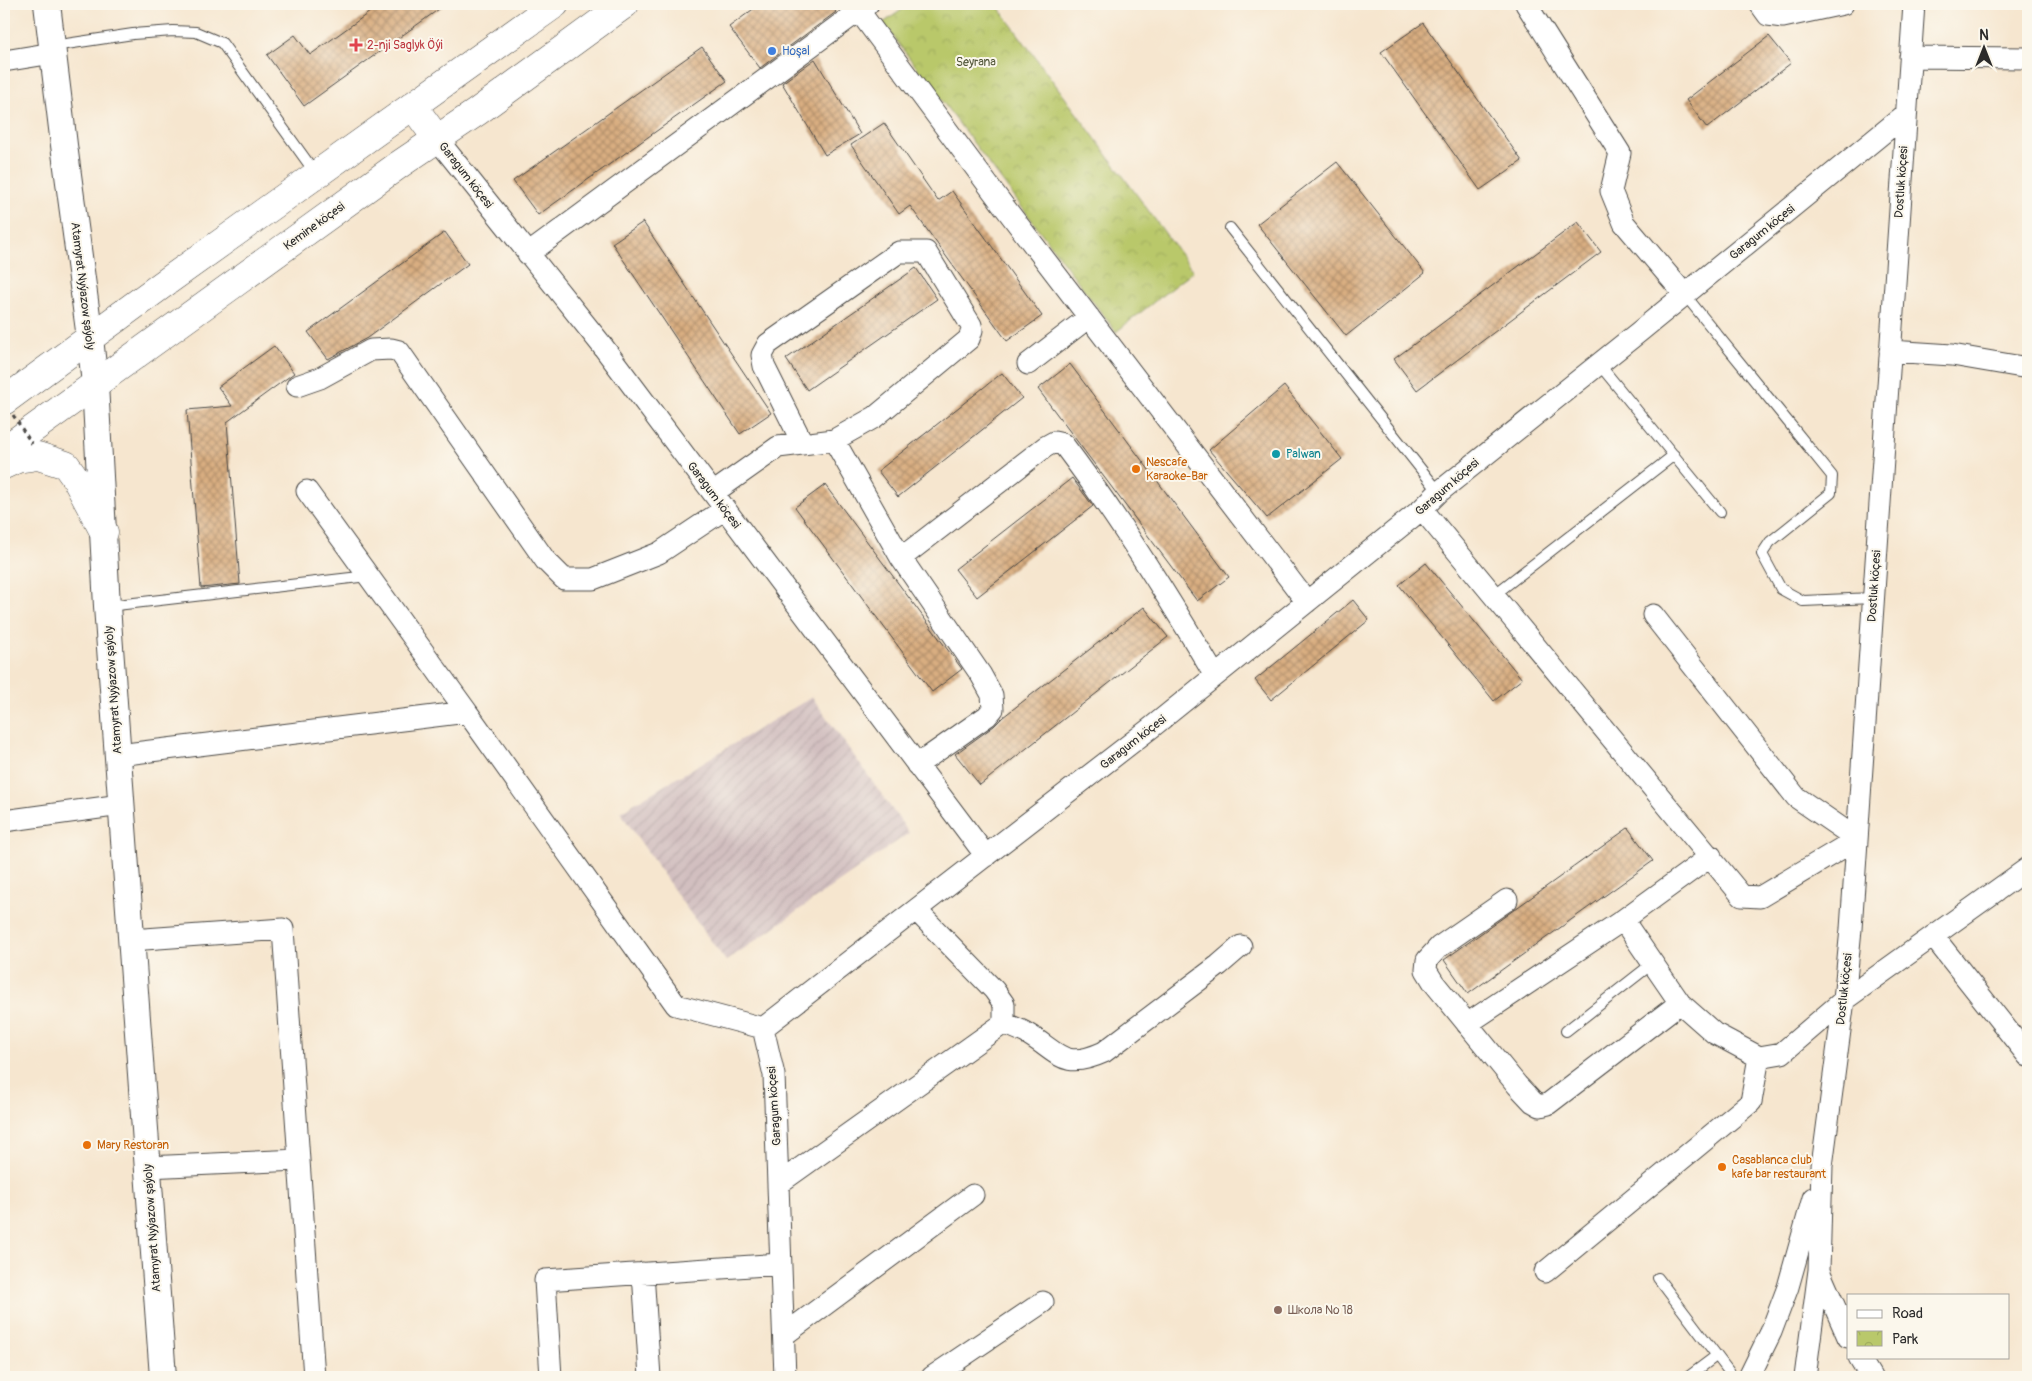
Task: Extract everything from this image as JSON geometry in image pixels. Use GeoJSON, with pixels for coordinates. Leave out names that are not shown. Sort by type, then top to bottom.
{"type":"FeatureCollection","features":[{"type":"Feature","properties":{"kind":"main road"},"geometry":{"type":"LineString","coordinates":[[8,408],[90,338],[555,4]]}},
{"type":"Feature","properties":{"kind":"main road","name":"Kemine köçesi"},"geometry":{"type":"LineString","coordinates":[[4,450],[625,4]]}},
{"type":"Feature","properties":{"kind":"main road"},"geometry":{"type":"LineString","coordinates":[[413,106],[437,139]]}},
{"type":"Feature","properties":{"kind":"main road"},"geometry":{"type":"LineString","coordinates":[[4,465],[17,458],[38,456],[66,465],[104,532]]}},
{"type":"Feature","properties":{"kind":"street","name":"Atamyrat Nyýazow şaýoly"},"geometry":{"type":"LineString","coordinates":[[47,4],[95,384],[107,606],[162,1377]]}},
{"type":"Feature","properties":{"kind":"street"},"geometry":{"type":"LineString","coordinates":[[1526,4],[1620,153],[1611,191],[1624,223],[1684,295]]}},
{"type":"Feature","properties":{"kind":"street"},"geometry":{"type":"LineString","coordinates":[[1760,4],[1768,16],[1783,17],[1843,4]]}},
{"type":"Feature","properties":{"kind":"street","name":"Dostluk köçesi"},"geometry":{"type":"LineString","coordinates":[[1822,1166],[1844,1000],[1857,839],[1914,4]]}},
{"type":"Feature","properties":{"kind":"street"},"geometry":{"type":"LineString","coordinates":[[528,254],[863,7],[1089,317],[1307,602]]}},
{"type":"Feature","properties":{"kind":"street"},"geometry":{"type":"LineString","coordinates":[[4,61],[53,50]]}},
{"type":"Feature","properties":{"kind":"street"},"geometry":{"type":"LineString","coordinates":[[1910,57],[2028,58]]}},
{"type":"Feature","properties":{"kind":"street","name":"Garagum köçesi"},"geometry":{"type":"LineString","coordinates":[[785,1377],[774,1074],[763,1028],[1215,676],[1422,509],[1438,492],[1599,364],[1906,114]]}},
{"type":"Feature","properties":{"kind":"street","name":"Garagum köçesi"},"geometry":{"type":"LineString","coordinates":[[437,139],[601,344],[986,856]]}},
{"type":"Feature","properties":{"kind":"street"},"geometry":{"type":"LineString","coordinates":[[297,386],[320,378],[371,350],[390,349],[399,351],[545,560],[564,579],[593,579],[659,552],[778,447],[803,444],[834,440],[875,417],[969,339],[972,330],[971,325],[926,252],[899,252],[768,344],[762,355],[764,366],[803,444]]}},
{"type":"Feature","properties":{"kind":"street"},"geometry":{"type":"LineString","coordinates":[[1028,364],[1089,317]]}},
{"type":"Feature","properties":{"kind":"street"},"geometry":{"type":"LineString","coordinates":[[1890,351],[1952,355],[2028,368]]}},
{"type":"Feature","properties":{"kind":"street"},"geometry":{"type":"LineString","coordinates":[[834,440],[901,558],[981,675],[992,695],[993,709],[975,726],[917,765]]}},
{"type":"Feature","properties":{"kind":"street"},"geometry":{"type":"LineString","coordinates":[[901,558],[1045,447],[1054,442],[1063,444],[1099,491],[1168,597],[1215,676]]}},
{"type":"Feature","properties":{"kind":"street"},"geometry":{"type":"LineString","coordinates":[[306,491],[467,712],[676,1005],[763,1028]]}},
{"type":"Feature","properties":{"kind":"street"},"geometry":{"type":"LineString","coordinates":[[1422,509],[1711,856],[1742,896],[1760,897],[1857,839],[1796,797],[1653,615]]}},
{"type":"Feature","properties":{"kind":"street"},"geometry":{"type":"LineString","coordinates":[[118,755],[467,712]]}},
{"type":"Feature","properties":{"kind":"street"},"geometry":{"type":"LineString","coordinates":[[4,821],[121,805]]}},
{"type":"Feature","properties":{"kind":"street"},"geometry":{"type":"LineString","coordinates":[[1467,1024],[1623,920],[1711,856]]}},
{"type":"Feature","properties":{"kind":"street"},"geometry":{"type":"LineString","coordinates":[[1623,920],[1680,1003],[1714,1033],[1759,1057],[1782,1053],[1844,1000],[2028,868]]}},
{"type":"Feature","properties":{"kind":"street"},"geometry":{"type":"LineString","coordinates":[[1507,900],[1439,947],[1426,960],[1426,970],[1434,983],[1518,1086],[1540,1106],[1548,1104],[1680,1003]]}},
{"type":"Feature","properties":{"kind":"street"},"geometry":{"type":"LineString","coordinates":[[916,910],[994,990],[1004,1004],[1004,1023]]}},
{"type":"Feature","properties":{"kind":"street"},"geometry":{"type":"LineString","coordinates":[[131,940],[283,929],[314,1377]]}},
{"type":"Feature","properties":{"kind":"street"},"geometry":{"type":"LineString","coordinates":[[1933,936],[2028,1056]]}},
{"type":"Feature","properties":{"kind":"street"},"geometry":{"type":"LineString","coordinates":[[1004,1023],[1027,1034],[1064,1060],[1090,1059],[1112,1046],[1219,965],[1241,946]]}},
{"type":"Feature","properties":{"kind":"street"},"geometry":{"type":"LineString","coordinates":[[778,1184],[1004,1023]]}},
{"type":"Feature","properties":{"kind":"street"},"geometry":{"type":"LineString","coordinates":[[1545,1272],[1751,1102],[1759,1057]]}},
{"type":"Feature","properties":{"kind":"street"},"geometry":{"type":"LineString","coordinates":[[147,1167],[299,1160]]}},
{"type":"Feature","properties":{"kind":"street"},"geometry":{"type":"LineString","coordinates":[[1804,1377],[1819,1270],[1822,1166]]}},
{"type":"Feature","properties":{"kind":"street"},"geometry":{"type":"LineString","coordinates":[[1748,1377],[1771,1332],[1788,1287],[1822,1166]]}},
{"type":"Feature","properties":{"kind":"street"},"geometry":{"type":"LineString","coordinates":[[784,1335],[974,1195]]}},
{"type":"Feature","properties":{"kind":"street"},"geometry":{"type":"LineString","coordinates":[[551,1377],[545,1280],[780,1264]]}},
{"type":"Feature","properties":{"kind":"street"},"geometry":{"type":"LineString","coordinates":[[1819,1270],[1847,1335]]}},
{"type":"Feature","properties":{"kind":"street"},"geometry":{"type":"LineString","coordinates":[[643,1273],[650,1377]]}},
{"type":"Feature","properties":{"kind":"street"},"geometry":{"type":"LineString","coordinates":[[932,1377],[1043,1302]]}},
{"type":"Feature","properties":{"kind":"street"},"geometry":{"type":"LineString","coordinates":[[1860,1358],[1871,1377]]}},
{"type":"Feature","properties":{"kind":"lane"},"geometry":{"type":"LineString","coordinates":[[53,50],[133,34],[173,31],[196,32],[222,44],[316,175]]}},
{"type":"Feature","properties":{"kind":"lane"},"geometry":{"type":"LineString","coordinates":[[1230,228],[1438,492]]}},
{"type":"Feature","properties":{"kind":"lane"},"geometry":{"type":"LineString","coordinates":[[1684,295],[1832,476],[1831,493],[1770,542],[1762,554],[1781,589],[1803,602],[1873,598]]}},
{"type":"Feature","properties":{"kind":"lane"},"geometry":{"type":"LineString","coordinates":[[1599,364],[1720,512]]}},
{"type":"Feature","properties":{"kind":"lane"},"geometry":{"type":"LineString","coordinates":[[1494,595],[1674,455]]}},
{"type":"Feature","properties":{"kind":"lane"},"geometry":{"type":"LineString","coordinates":[[107,606],[368,576]]}},
{"type":"Feature","properties":{"kind":"lane"},"geometry":{"type":"LineString","coordinates":[[1566,1031],[1653,963]]}},
{"type":"Feature","properties":{"kind":"lane"},"geometry":{"type":"LineString","coordinates":[[1658,1278],[1733,1377]]}},
{"type":"Feature","properties":{"kind":"lane"},"geometry":{"type":"LineString","coordinates":[[1688,1377],[1716,1356]]}},
{"type":"Feature","properties":{"kind":"path"},"geometry":{"type":"LineString","coordinates":[[8,408],[32,444]]}},
{"type":"Feature","properties":{"kind":"shaded area"},"geometry":{"type":"Polygon","coordinates":[[[812,697],[909,833],[726,961],[685,906],[620,812],[812,697]]]}},
{"type":"Feature","properties":{"kind":"green space","name":"Seyrana"},"geometry":{"type":"Polygon","coordinates":[[[910,4],[996,4],[1193,271],[1116,332],[883,23],[910,4]]]}},
{"type":"Feature","properties":{"kind":"building","name":"2-nji Saglyk Öýi"},"geometry":{"type":"Polygon","coordinates":[[[381,4],[446,4],[304,106],[267,55],[295,35],[310,55],[381,4]]]}},
{"type":"Feature","properties":{"kind":"building","name":"Hoşal"},"geometry":{"type":"Polygon","coordinates":[[[760,4],[829,4],[836,12],[760,68],[729,27],[760,4]]]}},
{"type":"Feature","properties":{"kind":"building"},"geometry":{"type":"Polygon","coordinates":[[[1423,23],[1522,161],[1480,190],[1381,52],[1423,23]]]}},
{"type":"Feature","properties":{"kind":"building"},"geometry":{"type":"Polygon","coordinates":[[[1769,36],[1791,63],[1707,128],[1686,100],[1769,36]]]}},
{"type":"Feature","properties":{"kind":"building"},"geometry":{"type":"Polygon","coordinates":[[[702,47],[727,81],[538,215],[513,181],[702,47]]]}},
{"type":"Feature","properties":{"kind":"building"},"geometry":{"type":"Polygon","coordinates":[[[815,59],[860,134],[825,155],[782,83],[815,59]]]}},
{"type":"Feature","properties":{"kind":"building"},"geometry":{"type":"Polygon","coordinates":[[[884,123],[938,201],[952,191],[1042,316],[1007,341],[910,206],[899,214],[851,145],[884,123]]]}},
{"type":"Feature","properties":{"kind":"building"},"geometry":{"type":"Polygon","coordinates":[[[1337,162],[1425,273],[1346,336],[1257,224],[1337,162]]]}},
{"type":"Feature","properties":{"kind":"building"},"geometry":{"type":"Polygon","coordinates":[[[643,222],[771,413],[740,434],[612,243],[643,222]]]}},
{"type":"Feature","properties":{"kind":"building"},"geometry":{"type":"Polygon","coordinates":[[[1578,222],[1601,252],[1417,390],[1394,359],[1578,222]]]}},
{"type":"Feature","properties":{"kind":"building"},"geometry":{"type":"Polygon","coordinates":[[[445,232],[468,264],[367,338],[328,359],[308,332],[445,232]]]}},
{"type":"Feature","properties":{"kind":"building"},"geometry":{"type":"Polygon","coordinates":[[[916,268],[937,299],[807,390],[786,359],[916,268]]]}},
{"type":"Feature","properties":{"kind":"building"},"geometry":{"type":"Polygon","coordinates":[[[274,346],[294,373],[227,422],[240,584],[201,588],[187,410],[232,406],[218,387],[274,346]]]}},
{"type":"Feature","properties":{"kind":"building"},"geometry":{"type":"Polygon","coordinates":[[[1070,364],[1229,577],[1197,601],[1038,389],[1070,364]]]}},
{"type":"Feature","properties":{"kind":"building"},"geometry":{"type":"Polygon","coordinates":[[[1002,373],[1022,398],[898,497],[878,471],[1002,373]]]}},
{"type":"Feature","properties":{"kind":"building","name":"Palwan"},"geometry":{"type":"Polygon","coordinates":[[[1284,386],[1342,459],[1267,518],[1209,450],[1284,386]]]}},
{"type":"Feature","properties":{"kind":"building"},"geometry":{"type":"Polygon","coordinates":[[[1072,478],[1093,506],[977,597],[955,569],[1072,478]]]}},
{"type":"Feature","properties":{"kind":"building"},"geometry":{"type":"Polygon","coordinates":[[[825,485],[962,669],[932,692],[795,507],[825,485]]]}},
{"type":"Feature","properties":{"kind":"building"},"geometry":{"type":"Polygon","coordinates":[[[1426,563],[1522,679],[1494,701],[1399,585],[1426,563]]]}},
{"type":"Feature","properties":{"kind":"building"},"geometry":{"type":"Polygon","coordinates":[[[1353,600],[1369,620],[1271,700],[1255,680],[1353,600]]]}},
{"type":"Feature","properties":{"kind":"building"},"geometry":{"type":"Polygon","coordinates":[[[1144,607],[1168,637],[980,785],[955,754],[994,726],[1144,607]]]}},
{"type":"Feature","properties":{"kind":"building"},"geometry":{"type":"Polygon","coordinates":[[[1628,828],[1653,861],[1468,994],[1444,960],[1628,828]]]}},
{"type":"Feature","properties":{"kind":"place","name":"2-nji Saglyk Öýi"},"geometry":{"type":"Point","coordinates":[356,45]}},
{"type":"Feature","properties":{"kind":"place","name":"Hoşal"},"geometry":{"type":"Point","coordinates":[772,51]}},
{"type":"Feature","properties":{"kind":"place","name":"Palwan"},"geometry":{"type":"Point","coordinates":[1276,454]}},
{"type":"Feature","properties":{"kind":"place","name":"Nescafe Karaoke-Bar"},"geometry":{"type":"Point","coordinates":[1136,469]}},
{"type":"Feature","properties":{"kind":"place","name":"Mary Restoran"},"geometry":{"type":"Point","coordinates":[87,1145]}},
{"type":"Feature","properties":{"kind":"place","name":"Casablanca club kafe bar restaurant"},"geometry":{"type":"Point","coordinates":[1722,1167]}},
{"type":"Feature","properties":{"kind":"place","name":"Школа № 18"},"geometry":{"type":"Point","coordinates":[1278,1310]}}]}
